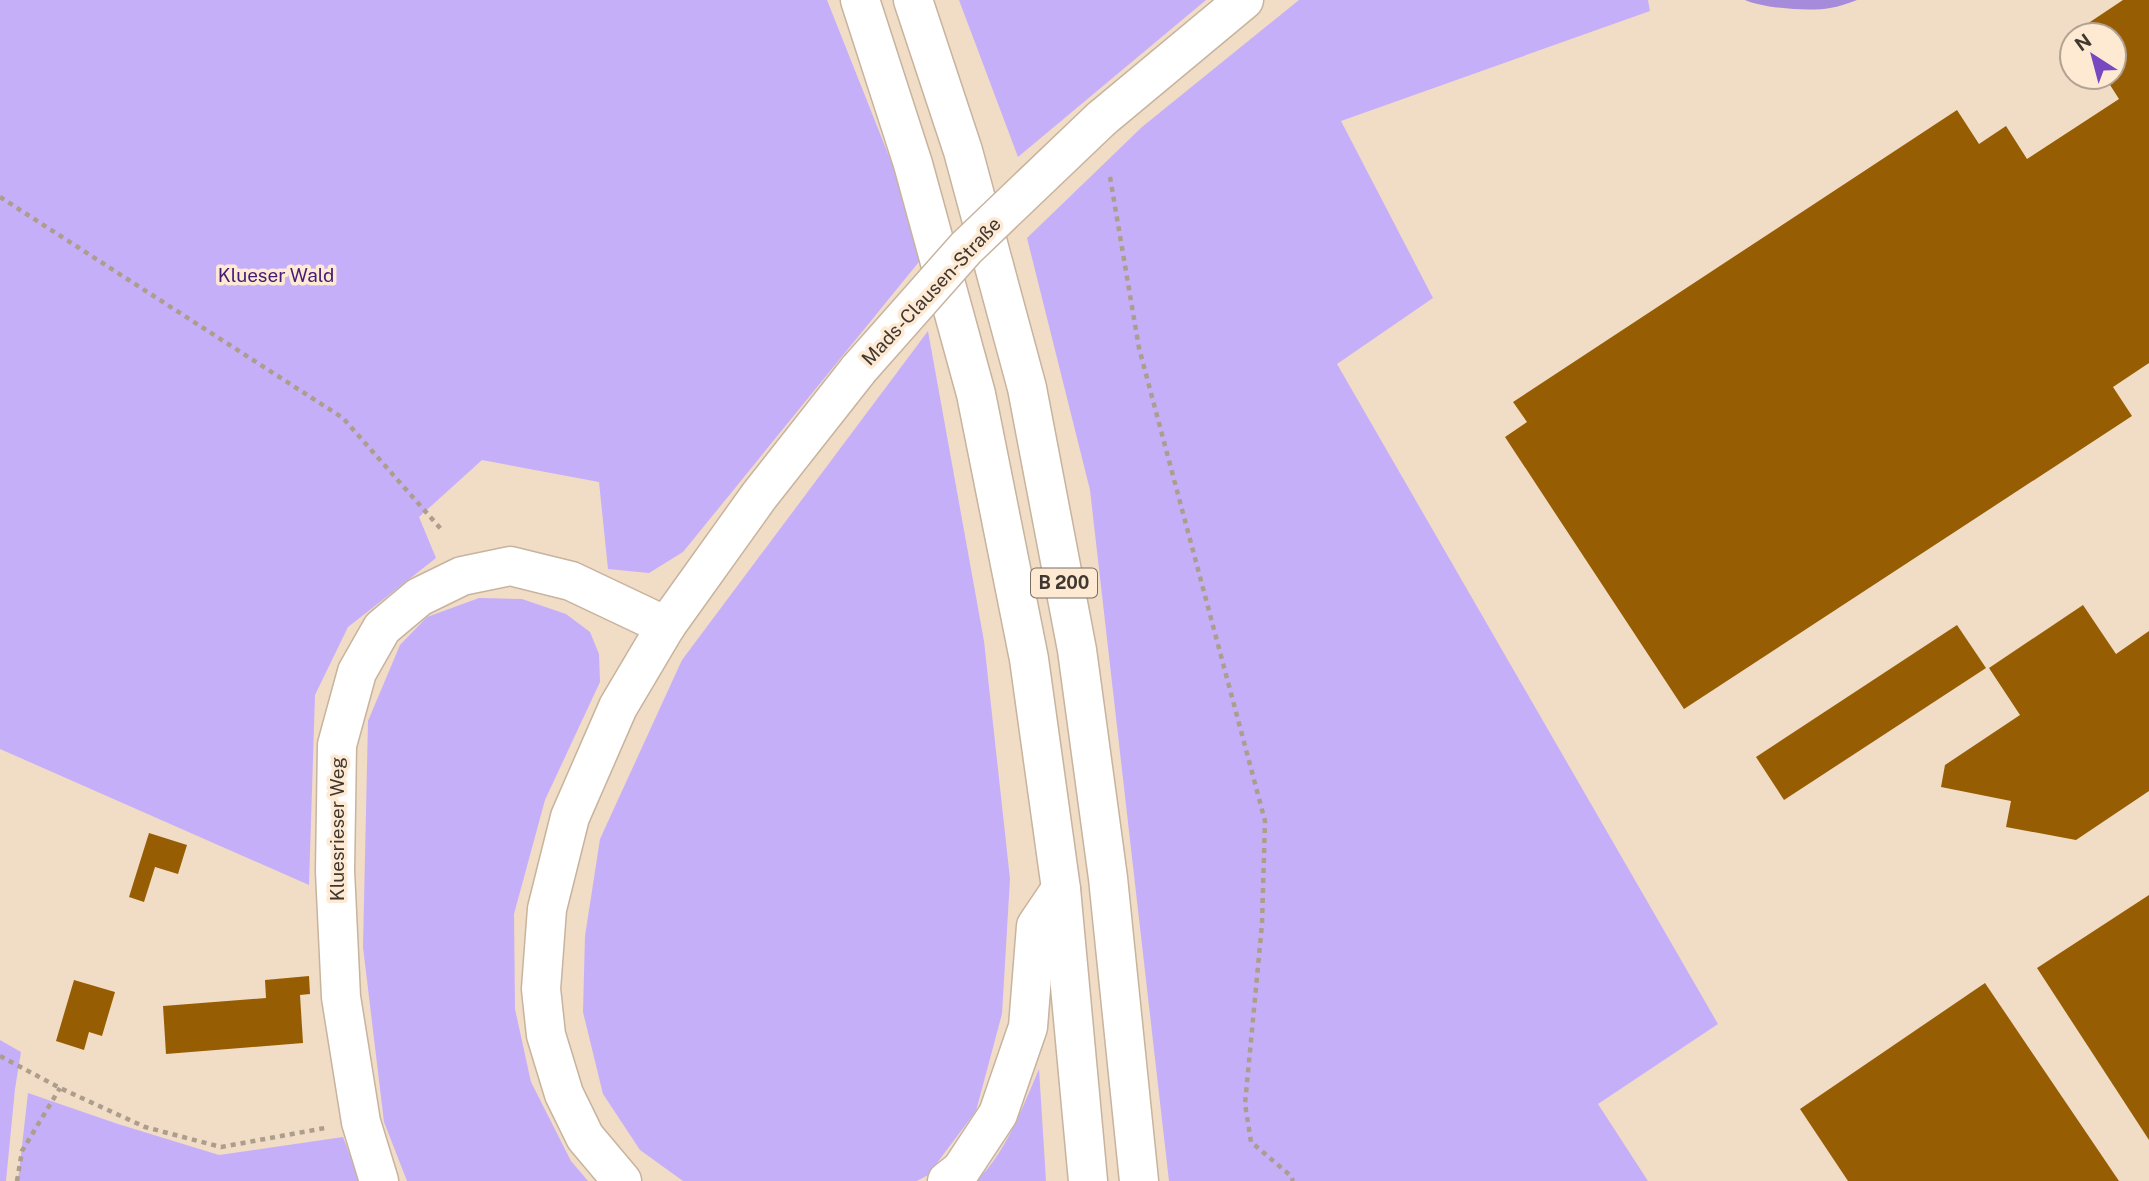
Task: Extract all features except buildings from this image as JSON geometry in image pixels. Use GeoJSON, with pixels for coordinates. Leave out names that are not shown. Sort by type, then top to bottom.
{"type":"FeatureCollection","features":[{"type":"Feature","properties":{"kind":"main road","name":"B 200"},"geometry":{"type":"LineString","coordinates":[[860,0],[913,164],[975,394],[1029,659],[1061,889],[1088,1181]]}},
{"type":"Feature","properties":{"kind":"main road","name":"B 200"},"geometry":{"type":"LineString","coordinates":[[913,0],[962,151],[1032,414],[1077,650],[1110,892],[1139,1181]]}},
{"type":"Feature","properties":{"kind":"main road","name":"Mads-Clausen-Straße"},"geometry":{"type":"LineString","coordinates":[[622,1181],[585,1138],[564,1094],[546,1035],[541,989],[547,909],[570,817],[618,707],[666,626],[759,496],[859,369],[966,248],[1101,120],[1244,0]]}},
{"type":"Feature","properties":{"kind":"main road","name":"Kluesrieser Weg"},"geometry":{"type":"LineString","coordinates":[[379,1181],[361,1122],[341,997],[335,871],[337,745],[357,672],[382,628],[419,597],[462,576],[510,566],[571,581],[666,626]]}},
{"type":"Feature","properties":{"kind":"main road"},"geometry":{"type":"LineString","coordinates":[[947,1181],[961,1170],[998,1114],[1028,1027],[1036,926],[1061,889]]}},
{"type":"Feature","properties":{"kind":"path"},"geometry":{"type":"LineString","coordinates":[[1110,177],[1139,348],[1265,821],[1262,924],[1245,1104],[1251,1142],[1293,1181]]}},
{"type":"Feature","properties":{"kind":"path"},"geometry":{"type":"LineString","coordinates":[[0,197],[343,418],[441,529]]}},
{"type":"Feature","properties":{"kind":"path"},"geometry":{"type":"LineString","coordinates":[[0,1056],[60,1088],[145,1127],[220,1147],[361,1122]]}},
{"type":"Feature","properties":{"kind":"path"},"geometry":{"type":"LineString","coordinates":[[17,1181],[22,1151],[60,1088]]}},
{"type":"Feature","properties":{"kind":"green space","name":"Klueser Wald"},"geometry":{"type":"Polygon","coordinates":[[[0,0],[827,0],[927,252],[683,552],[649,573],[608,569],[599,482],[482,460],[419,517],[436,558],[348,627],[315,695],[309,885],[0,749],[0,0]]]}},
{"type":"Feature","properties":{"kind":"green space"},"geometry":{"type":"Polygon","coordinates":[[[959,0],[1206,0],[1018,157],[959,0]]]}},
{"type":"Feature","properties":{"kind":"green space"},"geometry":{"type":"Polygon","coordinates":[[[1299,0],[1648,0],[1650,11],[1341,121],[1433,298],[1337,364],[1718,1024],[1598,1104],[1648,1181],[1169,1181],[1090,490],[1027,238],[1142,127],[1299,0]]]}},
{"type":"Feature","properties":{"kind":"green space"},"geometry":{"type":"Polygon","coordinates":[[[928,331],[984,641],[1010,879],[1002,1014],[976,1111],[928,1175],[917,1181],[683,1181],[640,1150],[603,1094],[583,1012],[585,936],[600,839],[682,660],[928,331]]]}},
{"type":"Feature","properties":{"kind":"green space"},"geometry":{"type":"Polygon","coordinates":[[[479,598],[522,599],[566,614],[590,632],[599,654],[600,682],[545,800],[514,914],[515,1009],[531,1082],[571,1161],[588,1181],[407,1181],[384,1122],[363,947],[368,721],[400,645],[427,617],[479,598]]]}},
{"type":"Feature","properties":{"kind":"green space"},"geometry":{"type":"Polygon","coordinates":[[[0,1040],[21,1052],[6,1181],[0,1181],[0,1040]]]}},
{"type":"Feature","properties":{"kind":"green space"},"geometry":{"type":"Polygon","coordinates":[[[1039,1069],[1046,1181],[976,1181],[1005,1143],[1039,1069]]]}},
{"type":"Feature","properties":{"kind":"green space"},"geometry":{"type":"Polygon","coordinates":[[[28,1093],[219,1155],[343,1137],[360,1181],[18,1181],[28,1093]]]}},
{"type":"Feature","properties":{"kind":"shaded area"},"geometry":{"type":"Polygon","coordinates":[[[1745,0],[1857,0],[1811,10],[1774,7],[1745,0]]]}}]}
